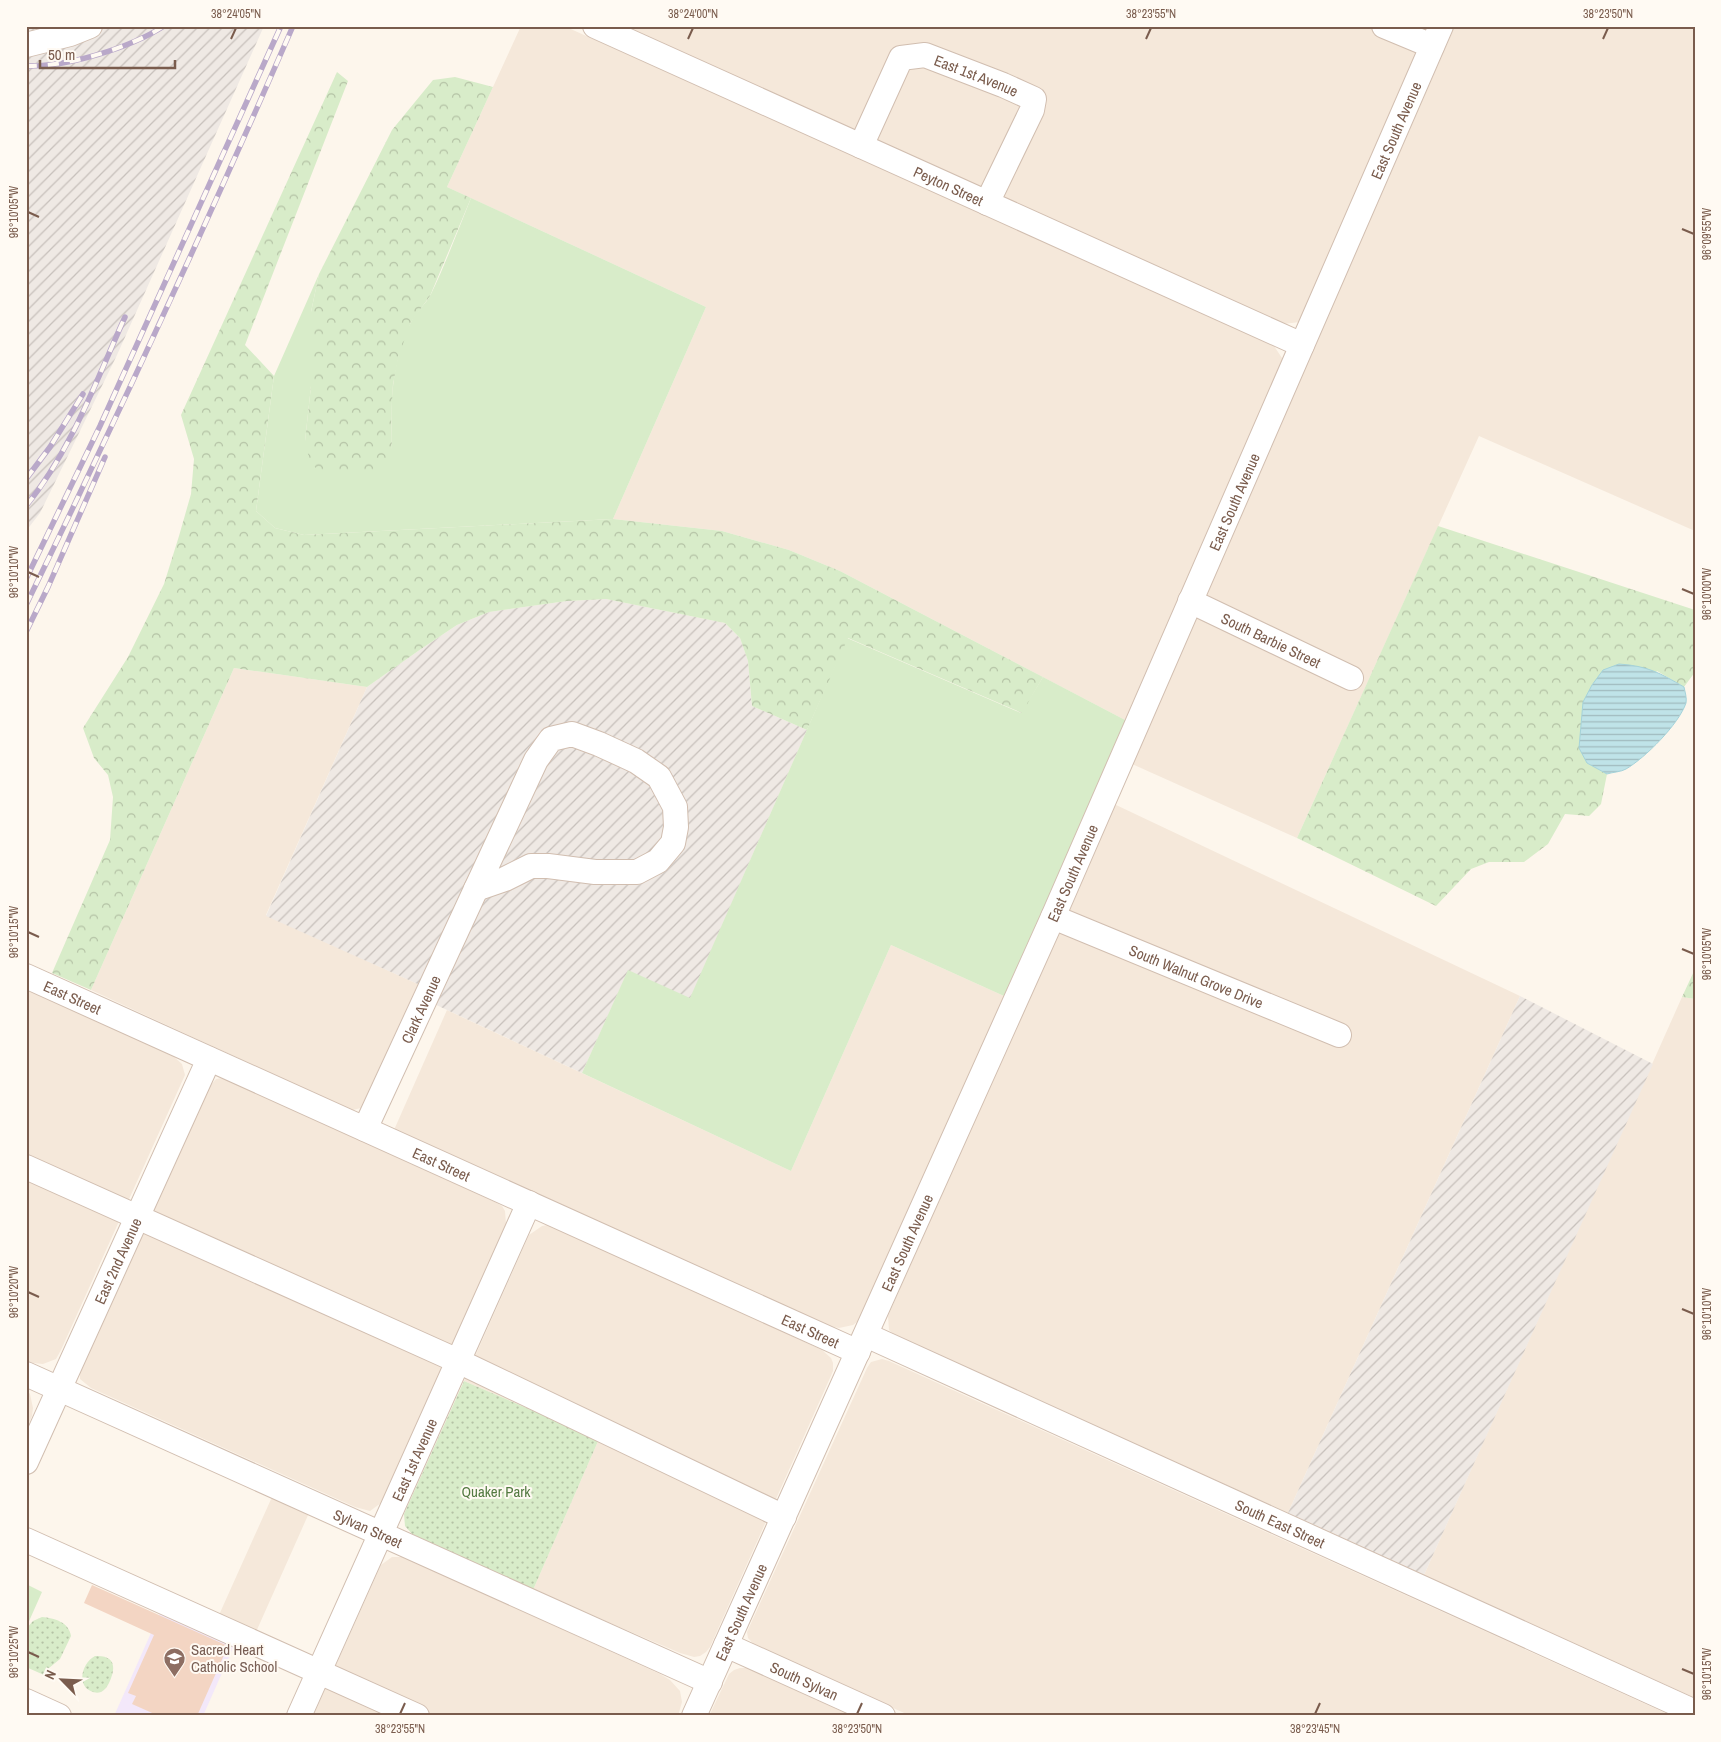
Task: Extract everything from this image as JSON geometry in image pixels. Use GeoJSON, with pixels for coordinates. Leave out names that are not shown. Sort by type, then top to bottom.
{"type":"FeatureCollection","features":[{"type":"Feature","properties":{"kind":"street"},"geometry":{"type":"LineString","coordinates":[[26,45],[70,34],[90,26]]}},
{"type":"Feature","properties":{"kind":"street","name":"Peyton Street"},"geometry":{"type":"LineString","coordinates":[[595,26],[1302,345]]}},
{"type":"Feature","properties":{"kind":"street"},"geometry":{"type":"LineString","coordinates":[[1384,26],[1436,36]]}},
{"type":"Feature","properties":{"kind":"street","name":"East South Avenue"},"geometry":{"type":"LineString","coordinates":[[694,1716],[1053,917],[1436,36]]}},
{"type":"Feature","properties":{"kind":"street","name":"East 1st Avenue"},"geometry":{"type":"LineString","coordinates":[[861,146],[901,58],[925,54],[1019,92],[1034,99],[1032,110],[987,203]]}},
{"type":"Feature","properties":{"kind":"street","name":"South Barbie Street"},"geometry":{"type":"LineString","coordinates":[[1190,602],[1351,678]]}},
{"type":"Feature","properties":{"kind":"street","name":"Clark Avenue"},"geometry":{"type":"LineString","coordinates":[[365,1129],[476,889],[536,760],[551,739],[572,734],[636,761],[659,777],[675,807],[676,827],[673,843],[658,861],[637,872],[595,872],[548,866],[531,866],[506,879],[476,889]]}},
{"type":"Feature","properties":{"kind":"street","name":"South Walnut Grove Drive"},"geometry":{"type":"LineString","coordinates":[[1053,917],[1339,1035]]}},
{"type":"Feature","properties":{"kind":"street","name":"East Street"},"geometry":{"type":"LineString","coordinates":[[26,976],[529,1203],[862,1343]]}},
{"type":"Feature","properties":{"kind":"street","name":"East 2nd Avenue"},"geometry":{"type":"LineString","coordinates":[[26,1462],[209,1059]]}},
{"type":"Feature","properties":{"kind":"street"},"geometry":{"type":"LineString","coordinates":[[26,1167],[458,1361],[784,1516]]}},
{"type":"Feature","properties":{"kind":"street","name":"East 1st Avenue"},"geometry":{"type":"LineString","coordinates":[[299,1716],[529,1203]]}},
{"type":"Feature","properties":{"kind":"street","name":"South East Street"},"geometry":{"type":"LineString","coordinates":[[862,1343],[1695,1712]]}},
{"type":"Feature","properties":{"kind":"street","name":"Sylvan Street"},"geometry":{"type":"LineString","coordinates":[[26,1374],[710,1682]]}},
{"type":"Feature","properties":{"kind":"street"},"geometry":{"type":"LineString","coordinates":[[26,1540],[417,1716]]}},
{"type":"Feature","properties":{"kind":"street","name":"South Sylvan"},"geometry":{"type":"LineString","coordinates":[[726,1646],[883,1716]]}},
{"type":"Feature","properties":{"kind":"shaded area"},"geometry":{"type":"Polygon","coordinates":[[[26,26],[264,26],[117,355],[40,513],[26,531],[26,26]]]}},
{"type":"Feature","properties":{"kind":"shaded area"},"geometry":{"type":"Polygon","coordinates":[[[521,26],[564,26],[1272,343],[1282,358],[1282,370],[1127,721],[840,571],[789,550],[722,531],[613,519],[706,307],[447,187],[521,26]]]}},
{"type":"Feature","properties":{"kind":"shaded area"},"geometry":{"type":"Polygon","coordinates":[[[611,26],[1432,26],[1300,322],[1283,324],[611,26]]]}},
{"type":"Feature","properties":{"kind":"shaded area"},"geometry":{"type":"Polygon","coordinates":[[[1455,26],[1695,26],[1695,531],[1479,436],[1297,838],[1132,764],[1455,26]]]}},
{"type":"Feature","properties":{"kind":"shaded area"},"geometry":{"type":"Polygon","coordinates":[[[606,599],[725,623],[740,638],[748,661],[752,706],[807,730],[690,999],[628,971],[582,1073],[415,995],[420,985],[266,916],[367,687],[457,625],[489,612],[567,601],[606,599]]]}},
{"type":"Feature","properties":{"kind":"shaded area"},"geometry":{"type":"Polygon","coordinates":[[[234,668],[367,687],[266,915],[420,985],[367,1103],[361,1108],[353,1110],[346,1108],[91,990],[234,668]]]}},
{"type":"Feature","properties":{"kind":"shaded area"},"geometry":{"type":"Polygon","coordinates":[[[1114,804],[1520,996],[1288,1513],[893,1334],[889,1330],[888,1316],[1114,804]]]}},
{"type":"Feature","properties":{"kind":"shaded area"},"geometry":{"type":"Polygon","coordinates":[[[891,945],[1004,996],[861,1319],[853,1325],[839,1328],[830,1326],[394,1130],[447,1010],[791,1171],[891,945]]]}},
{"type":"Feature","properties":{"kind":"shaded area"},"geometry":{"type":"Polygon","coordinates":[[[26,989],[172,1055],[182,1064],[185,1075],[61,1350],[56,1359],[43,1364],[26,1360],[26,989]]]}},
{"type":"Feature","properties":{"kind":"shaded area"},"geometry":{"type":"Polygon","coordinates":[[[1520,996],[1653,1064],[1424,1575],[1288,1513],[1520,996]]]}},
{"type":"Feature","properties":{"kind":"shaded area"},"geometry":{"type":"Polygon","coordinates":[[[1682,997],[1695,999],[1695,1698],[1424,1575],[1682,997]]]}},
{"type":"Feature","properties":{"kind":"shaded area"},"geometry":{"type":"Polygon","coordinates":[[[216,1079],[231,1080],[495,1202],[502,1206],[505,1211],[506,1224],[387,1497],[370,1511],[355,1507],[91,1388],[80,1379],[80,1367],[205,1092],[216,1079]]]}},
{"type":"Feature","properties":{"kind":"shaded area"},"geometry":{"type":"Polygon","coordinates":[[[555,1225],[822,1350],[831,1358],[833,1363],[833,1371],[830,1378],[710,1647],[700,1656],[694,1657],[680,1653],[533,1590],[599,1439],[464,1381],[529,1235],[542,1226],[555,1225]]]}},
{"type":"Feature","properties":{"kind":"shaded area"},"geometry":{"type":"Polygon","coordinates":[[[882,1359],[1672,1716],[911,1716],[756,1647],[748,1638],[747,1632],[867,1368],[871,1362],[882,1359]]]}},
{"type":"Feature","properties":{"kind":"shaded area"},"geometry":{"type":"Polygon","coordinates":[[[26,1389],[30,1394],[33,1408],[26,1430],[26,1389]]]}},
{"type":"Feature","properties":{"kind":"shaded area"},"geometry":{"type":"Polygon","coordinates":[[[272,1497],[309,1513],[256,1632],[219,1615],[272,1497]]]}},
{"type":"Feature","properties":{"kind":"shaded area"},"geometry":{"type":"Polygon","coordinates":[[[392,1557],[403,1557],[411,1560],[660,1674],[670,1680],[680,1691],[682,1702],[678,1716],[313,1716],[381,1565],[392,1557]]]}},
{"type":"Feature","properties":{"kind":"shaded area","name":"Sacred Heart Catholic School"},"geometry":{"type":"Polygon","coordinates":[[[163,1606],[237,1639],[203,1716],[114,1716],[163,1606]]]}},
{"type":"Feature","properties":{"kind":"shaded area"},"geometry":{"type":"Polygon","coordinates":[[[740,1668],[747,1668],[852,1716],[709,1716],[729,1674],[740,1668]]]}},
{"type":"Feature","properties":{"kind":"green space"},"geometry":{"type":"Polygon","coordinates":[[[337,72],[348,81],[245,345],[274,376],[256,511],[275,528],[304,535],[613,519],[722,531],[789,550],[840,571],[1043,677],[1022,713],[848,638],[807,730],[752,706],[748,661],[740,638],[725,623],[606,599],[567,601],[489,612],[457,625],[367,687],[234,668],[91,990],[52,973],[110,840],[113,797],[108,775],[94,758],[83,728],[128,657],[164,584],[191,494],[194,459],[181,415],[337,72]]]}},
{"type":"Feature","properties":{"kind":"green space"},"geometry":{"type":"Polygon","coordinates":[[[455,77],[493,87],[447,187],[471,198],[430,296],[411,322],[399,355],[393,384],[392,450],[378,472],[320,472],[310,462],[305,441],[311,386],[311,312],[319,274],[392,130],[433,80],[455,77]]]}},
{"type":"Feature","properties":{"kind":"green space"},"geometry":{"type":"Polygon","coordinates":[[[471,198],[706,307],[613,519],[304,535],[275,528],[256,511],[274,376],[319,274],[311,312],[311,386],[305,441],[392,450],[391,417],[393,385],[404,337],[411,322],[429,298],[471,198]]]}},
{"type":"Feature","properties":{"kind":"green space"},"geometry":{"type":"Polygon","coordinates":[[[1438,526],[1695,610],[1695,672],[1684,687],[1657,671],[1587,763],[1607,774],[1601,804],[1589,816],[1565,814],[1548,844],[1524,862],[1489,862],[1471,869],[1436,906],[1297,838],[1438,526]]]}},
{"type":"Feature","properties":{"kind":"green space"},"geometry":{"type":"Polygon","coordinates":[[[847,638],[1021,713],[1043,677],[1127,721],[1004,996],[891,945],[791,1171],[582,1073],[628,970],[690,998],[847,638]]]}},
{"type":"Feature","properties":{"kind":"green space"},"geometry":{"type":"Polygon","coordinates":[[[1695,969],[1695,999],[1682,997],[1695,969]]]}},
{"type":"Feature","properties":{"kind":"green space","name":"Quaker Park"},"geometry":{"type":"Polygon","coordinates":[[[464,1381],[599,1439],[533,1590],[412,1534],[405,1526],[404,1514],[464,1381]]]}},
{"type":"Feature","properties":{"kind":"green space"},"geometry":{"type":"Polygon","coordinates":[[[26,1584],[42,1592],[26,1628],[26,1584]]]}},
{"type":"Feature","properties":{"kind":"green space"},"geometry":{"type":"Polygon","coordinates":[[[42,1617],[51,1618],[64,1624],[70,1631],[71,1636],[60,1659],[44,1675],[26,1667],[26,1629],[33,1621],[42,1617]]]}},
{"type":"Feature","properties":{"kind":"green space"},"geometry":{"type":"Polygon","coordinates":[[[95,1656],[102,1656],[111,1660],[113,1668],[107,1686],[99,1693],[86,1688],[82,1680],[85,1666],[95,1656]]]}},
{"type":"Feature","properties":{"kind":"water"},"geometry":{"type":"Polygon","coordinates":[[[1619,664],[1646,668],[1684,687],[1686,703],[1676,721],[1651,749],[1626,769],[1607,774],[1587,763],[1579,748],[1583,702],[1603,670],[1619,664]]]}},
{"type":"Feature","properties":{"kind":"building","name":"Sacred Heart Catholic School"},"geometry":{"type":"Polygon","coordinates":[[[92,1585],[228,1646],[197,1716],[159,1716],[132,1704],[136,1696],[128,1693],[154,1635],[84,1603],[92,1585]]]}},
{"type":"Feature","properties":{"kind":"railway"},"geometry":{"type":"LineString","coordinates":[[26,66],[60,63],[98,55],[134,42],[164,26]]}},
{"type":"Feature","properties":{"kind":"railway"},"geometry":{"type":"LineString","coordinates":[[26,579],[100,426],[281,26]]}},
{"type":"Feature","properties":{"kind":"railway"},"geometry":{"type":"LineString","coordinates":[[26,605],[163,317],[293,26]]}},
{"type":"Feature","properties":{"kind":"railway"},"geometry":{"type":"LineString","coordinates":[[26,506],[42,485],[69,439],[125,317]]}},
{"type":"Feature","properties":{"kind":"railway"},"geometry":{"type":"LineString","coordinates":[[26,479],[50,447],[83,394]]}},
{"type":"Feature","properties":{"kind":"railway"},"geometry":{"type":"LineString","coordinates":[[26,632],[48,587],[105,457]]}},
{"type":"Feature","properties":{"kind":"place","name":"Sacred Heart Catholic School"},"geometry":{"type":"Point","coordinates":[175,1677]}}]}
